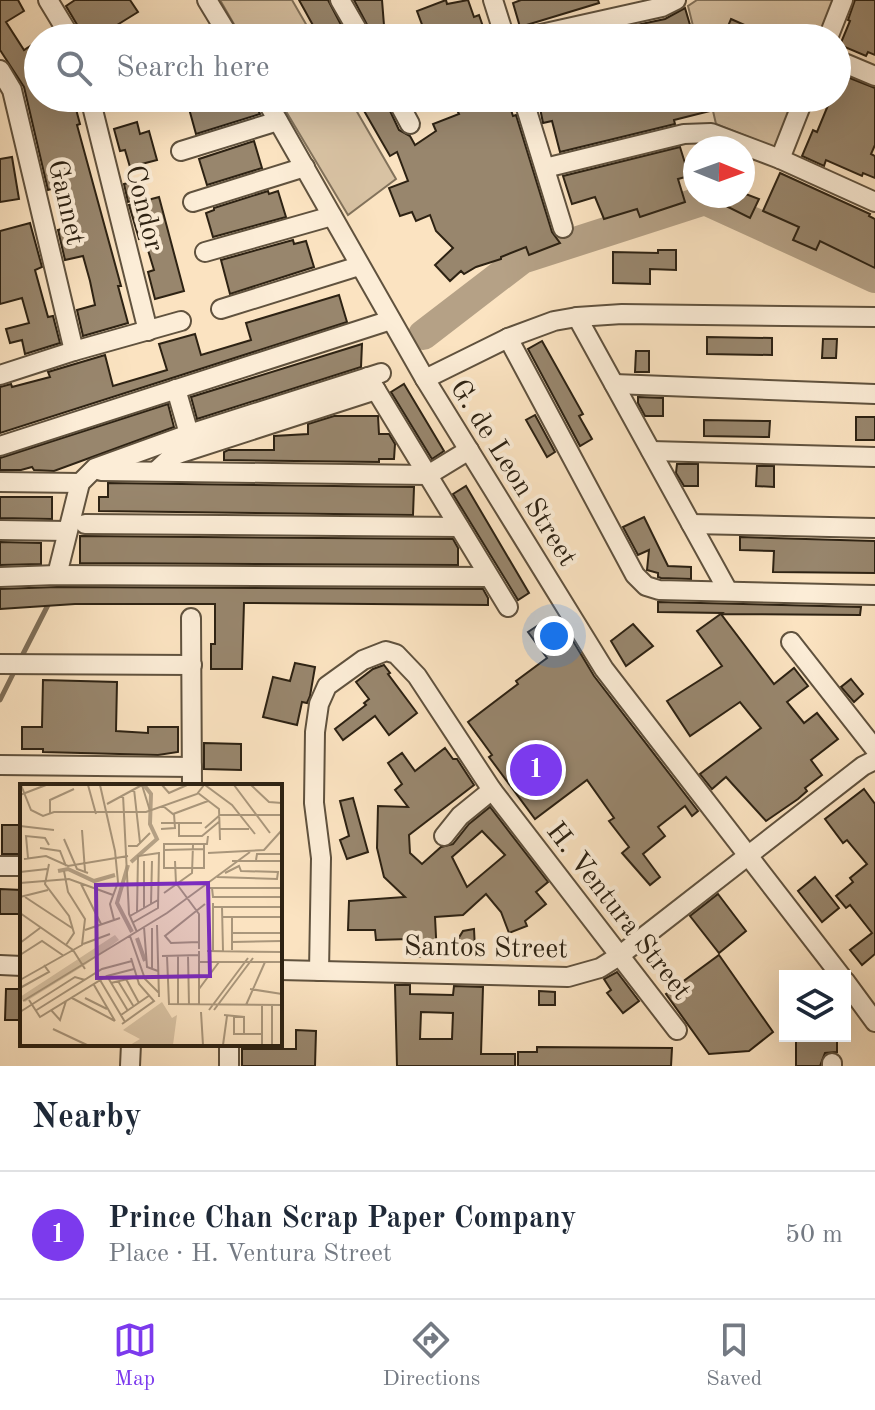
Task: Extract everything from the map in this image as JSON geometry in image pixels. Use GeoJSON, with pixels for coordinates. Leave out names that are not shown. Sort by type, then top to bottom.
{"type":"FeatureCollection","features":[{"type":"Feature","properties":{"kind":"street"},"geometry":{"type":"LineString","coordinates":[[48,0],[63,24]]}},
{"type":"Feature","properties":{"kind":"street"},"geometry":{"type":"LineString","coordinates":[[207,0],[222,24]]}},
{"type":"Feature","properties":{"kind":"street"},"geometry":{"type":"LineString","coordinates":[[340,0],[354,24]]}},
{"type":"Feature","properties":{"kind":"street"},"geometry":{"type":"LineString","coordinates":[[493,0],[501,24]]}},
{"type":"Feature","properties":{"kind":"street"},"geometry":{"type":"LineString","coordinates":[[586,24],[662,7],[676,0]]}},
{"type":"Feature","properties":{"kind":"street"},"geometry":{"type":"LineString","coordinates":[[834,24],[843,0]]}},
{"type":"Feature","properties":{"kind":"street"},"geometry":{"type":"LineString","coordinates":[[851,66],[875,76]]}},
{"type":"Feature","properties":{"kind":"street","name":"Gannet"},"geometry":{"type":"LineString","coordinates":[[0,70],[74,351]]}},
{"type":"Feature","properties":{"kind":"street","name":"Condor"},"geometry":{"type":"LineString","coordinates":[[93,112],[148,331]]}},
{"type":"Feature","properties":{"kind":"street","name":"G. de Leon Street"},"geometry":{"type":"LineString","coordinates":[[273,112],[425,379],[604,669],[836,970]]}},
{"type":"Feature","properties":{"kind":"street"},"geometry":{"type":"LineString","coordinates":[[404,112],[410,124]]}},
{"type":"Feature","properties":{"kind":"street"},"geometry":{"type":"LineString","coordinates":[[527,112],[563,228]]}},
{"type":"Feature","properties":{"kind":"street"},"geometry":{"type":"LineString","coordinates":[[780,159],[798,112]]}},
{"type":"Feature","properties":{"kind":"street"},"geometry":{"type":"LineString","coordinates":[[181,151],[278,121]]}},
{"type":"Feature","properties":{"kind":"street"},"geometry":{"type":"LineString","coordinates":[[545,168],[697,132],[728,138],[875,202]]}},
{"type":"Feature","properties":{"kind":"street"},"geometry":{"type":"LineString","coordinates":[[193,202],[305,167]]}},
{"type":"Feature","properties":{"kind":"street"},"geometry":{"type":"LineString","coordinates":[[205,252],[332,216]]}},
{"type":"Feature","properties":{"kind":"street"},"geometry":{"type":"LineString","coordinates":[[221,309],[359,266]]}},
{"type":"Feature","properties":{"kind":"street"},"geometry":{"type":"LineString","coordinates":[[425,379],[508,338],[554,321],[577,317],[622,314],[875,317]]}},
{"type":"Feature","properties":{"kind":"street"},"geometry":{"type":"LineString","coordinates":[[577,317],[728,591]]}},
{"type":"Feature","properties":{"kind":"street"},"geometry":{"type":"LineString","coordinates":[[0,446],[391,320]]}},
{"type":"Feature","properties":{"kind":"street"},"geometry":{"type":"LineString","coordinates":[[1,370],[181,321]]}},
{"type":"Feature","properties":{"kind":"street"},"geometry":{"type":"LineString","coordinates":[[508,338],[635,575],[646,586],[659,590],[875,595]]}},
{"type":"Feature","properties":{"kind":"street"},"geometry":{"type":"LineString","coordinates":[[57,575],[80,483],[95,468],[189,434],[375,380]]}},
{"type":"Feature","properties":{"kind":"street"},"geometry":{"type":"LineString","coordinates":[[157,470],[171,457],[375,380]]}},
{"type":"Feature","properties":{"kind":"street"},"geometry":{"type":"LineString","coordinates":[[375,380],[508,607]]}},
{"type":"Feature","properties":{"kind":"street"},"geometry":{"type":"LineString","coordinates":[[614,384],[875,394]]}},
{"type":"Feature","properties":{"kind":"street"},"geometry":{"type":"LineString","coordinates":[[176,389],[189,434]]}},
{"type":"Feature","properties":{"kind":"street"},"geometry":{"type":"LineString","coordinates":[[95,468],[105,472],[157,470],[428,475],[469,450]]}},
{"type":"Feature","properties":{"kind":"street"},"geometry":{"type":"LineString","coordinates":[[651,451],[875,457]]}},
{"type":"Feature","properties":{"kind":"street"},"geometry":{"type":"LineString","coordinates":[[0,482],[80,483]]}},
{"type":"Feature","properties":{"kind":"street"},"geometry":{"type":"LineString","coordinates":[[85,524],[459,527]]}},
{"type":"Feature","properties":{"kind":"street"},"geometry":{"type":"LineString","coordinates":[[691,524],[875,528]]}},
{"type":"Feature","properties":{"kind":"street"},"geometry":{"type":"LineString","coordinates":[[0,530],[67,531]]}},
{"type":"Feature","properties":{"kind":"street"},"geometry":{"type":"LineString","coordinates":[[0,577],[489,577]]}},
{"type":"Feature","properties":{"kind":"street"},"geometry":{"type":"LineString","coordinates":[[191,618],[192,784]]}},
{"type":"Feature","properties":{"kind":"street"},"geometry":{"type":"LineString","coordinates":[[791,642],[875,749]]}},
{"type":"Feature","properties":{"kind":"street","name":"H. Ventura Street"},"geometry":{"type":"LineString","coordinates":[[319,971],[321,858],[314,803],[315,732],[319,704],[327,686],[363,660],[386,651],[396,654],[417,676],[492,790],[677,1030]]}},
{"type":"Feature","properties":{"kind":"street"},"geometry":{"type":"LineString","coordinates":[[0,664],[192,665]]}},
{"type":"Feature","properties":{"kind":"street","name":"Santos Street"},"geometry":{"type":"LineString","coordinates":[[282,970],[568,977],[600,968],[863,766],[875,760]]}},
{"type":"Feature","properties":{"kind":"street"},"geometry":{"type":"LineString","coordinates":[[0,765],[192,767]]}},
{"type":"Feature","properties":{"kind":"street"},"geometry":{"type":"LineString","coordinates":[[444,836],[460,816],[492,790]]}},
{"type":"Feature","properties":{"kind":"street"},"geometry":{"type":"LineString","coordinates":[[0,965],[20,966]]}},
{"type":"Feature","properties":{"kind":"street"},"geometry":{"type":"LineString","coordinates":[[851,989],[875,1022]]}},
{"type":"Feature","properties":{"kind":"street"},"geometry":{"type":"LineString","coordinates":[[130,1066],[131,1046]]}},
{"type":"Feature","properties":{"kind":"shaded area"},"geometry":{"type":"Polygon","coordinates":[[[220,0],[292,0],[306,24],[234,24],[220,0]]]}},
{"type":"Feature","properties":{"kind":"shaded area"},"geometry":{"type":"Polygon","coordinates":[[[697,0],[836,0],[827,24],[692,24],[688,6],[697,0]]]}},
{"type":"Feature","properties":{"kind":"shaded area"},"geometry":{"type":"Polygon","coordinates":[[[286,112],[357,112],[396,179],[348,215],[286,112]]]}},
{"type":"Feature","properties":{"kind":"shaded area"},"geometry":{"type":"Polygon","coordinates":[[[713,112],[790,112],[776,148],[755,140],[755,136],[746,136],[716,124],[713,112]]]}},
{"type":"Feature","properties":{"kind":"building"},"geometry":{"type":"Polygon","coordinates":[[[0,0],[18,0],[24,11],[6,22],[24,50],[24,87],[0,50],[0,0]]]}},
{"type":"Feature","properties":{"kind":"building"},"geometry":{"type":"Polygon","coordinates":[[[75,0],[130,0],[138,12],[119,24],[77,24],[66,6],[75,0]]]}},
{"type":"Feature","properties":{"kind":"building"},"geometry":{"type":"Polygon","coordinates":[[[299,0],[328,0],[341,24],[312,24],[299,0]]]}},
{"type":"Feature","properties":{"kind":"building"},"geometry":{"type":"Polygon","coordinates":[[[354,0],[382,0],[384,24],[367,24],[354,0]]]}},
{"type":"Feature","properties":{"kind":"building"},"geometry":{"type":"Polygon","coordinates":[[[446,0],[447,4],[468,0],[474,17],[479,15],[482,24],[422,24],[417,11],[446,0]]]}},
{"type":"Feature","properties":{"kind":"building"},"geometry":{"type":"Polygon","coordinates":[[[521,0],[598,0],[599,3],[530,24],[519,24],[513,3],[521,0]]]}},
{"type":"Feature","properties":{"kind":"building"},"geometry":{"type":"Polygon","coordinates":[[[855,0],[875,0],[875,55],[868,52],[866,56],[851,50],[851,24],[848,20],[855,0]]]}},
{"type":"Feature","properties":{"kind":"building"},"geometry":{"type":"Polygon","coordinates":[[[685,8],[690,24],[641,24],[665,19],[685,8]]]}},
{"type":"Feature","properties":{"kind":"building"},"geometry":{"type":"Polygon","coordinates":[[[851,79],[875,88],[875,145],[871,154],[875,156],[875,178],[863,173],[862,176],[826,160],[824,166],[802,156],[813,130],[817,132],[825,112],[851,112],[851,79]]]}},
{"type":"Feature","properties":{"kind":"building"},"geometry":{"type":"Polygon","coordinates":[[[30,112],[77,112],[80,124],[77,125],[121,286],[118,286],[128,323],[83,336],[77,310],[95,305],[90,281],[83,256],[65,260],[58,230],[76,225],[65,185],[48,190],[30,112]]]}},
{"type":"Feature","properties":{"kind":"building"},"geometry":{"type":"Polygon","coordinates":[[[190,112],[260,114],[196,134],[190,112]]]}},
{"type":"Feature","properties":{"kind":"building"},"geometry":{"type":"Polygon","coordinates":[[[365,112],[391,112],[399,130],[410,136],[415,145],[436,131],[433,124],[458,112],[512,112],[513,116],[516,115],[552,232],[560,243],[529,255],[526,247],[464,274],[461,271],[450,281],[435,265],[453,248],[436,231],[430,215],[416,221],[412,212],[400,216],[389,188],[408,181],[397,152],[390,156],[365,112]]]}},
{"type":"Feature","properties":{"kind":"building"},"geometry":{"type":"Polygon","coordinates":[[[541,112],[706,112],[674,120],[675,124],[560,152],[552,121],[543,123],[541,112]]]}},
{"type":"Feature","properties":{"kind":"building"},"geometry":{"type":"Polygon","coordinates":[[[137,122],[140,134],[149,131],[157,160],[130,167],[125,150],[120,151],[114,129],[137,122]]]}},
{"type":"Feature","properties":{"kind":"building"},"geometry":{"type":"Polygon","coordinates":[[[254,141],[262,168],[207,185],[199,159],[254,141]]]}},
{"type":"Feature","properties":{"kind":"building"},"geometry":{"type":"Polygon","coordinates":[[[680,147],[683,178],[678,179],[683,203],[640,217],[637,209],[604,219],[595,197],[572,204],[563,176],[680,147]]]}},
{"type":"Feature","properties":{"kind":"building"},"geometry":{"type":"Polygon","coordinates":[[[12,157],[19,199],[0,202],[0,159],[12,157]]]}},
{"type":"Feature","properties":{"kind":"building"},"geometry":{"type":"Polygon","coordinates":[[[780,173],[875,219],[875,268],[820,241],[816,250],[793,240],[799,227],[763,211],[780,173]]]}},
{"type":"Feature","properties":{"kind":"building"},"geometry":{"type":"Polygon","coordinates":[[[135,181],[139,198],[128,202],[124,184],[135,181]]]}},
{"type":"Feature","properties":{"kind":"building"},"geometry":{"type":"Polygon","coordinates":[[[268,191],[269,194],[278,191],[286,217],[213,237],[206,213],[268,191]]]}},
{"type":"Feature","properties":{"kind":"building"},"geometry":{"type":"Polygon","coordinates":[[[159,197],[184,291],[155,299],[148,272],[154,270],[144,237],[139,239],[129,205],[159,197]]]}},
{"type":"Feature","properties":{"kind":"building"},"geometry":{"type":"Polygon","coordinates":[[[730,208],[755,208],[750,218],[730,208]]]}},
{"type":"Feature","properties":{"kind":"building"},"geometry":{"type":"Polygon","coordinates":[[[30,223],[42,267],[35,270],[48,317],[53,316],[60,343],[25,354],[22,340],[10,343],[6,329],[29,323],[22,298],[0,304],[0,231],[30,223]]]}},
{"type":"Feature","properties":{"kind":"building"},"geometry":{"type":"Polygon","coordinates":[[[293,240],[294,244],[306,241],[314,267],[230,294],[221,260],[293,240]]]}},
{"type":"Feature","properties":{"kind":"building"},"geometry":{"type":"Polygon","coordinates":[[[658,250],[676,250],[676,270],[650,269],[650,284],[613,283],[613,252],[658,253],[658,250]]]}},
{"type":"Feature","properties":{"kind":"building"},"geometry":{"type":"Polygon","coordinates":[[[339,295],[347,322],[0,433],[0,387],[50,377],[48,372],[105,355],[113,386],[167,370],[159,344],[195,334],[201,355],[251,340],[246,323],[339,295]]]}},
{"type":"Feature","properties":{"kind":"building"},"geometry":{"type":"Polygon","coordinates":[[[707,337],[772,338],[772,355],[707,354],[707,337]]]}},
{"type":"Feature","properties":{"kind":"building"},"geometry":{"type":"Polygon","coordinates":[[[823,339],[837,339],[836,358],[822,358],[823,339]]]}},
{"type":"Feature","properties":{"kind":"building"},"geometry":{"type":"Polygon","coordinates":[[[542,341],[583,414],[579,416],[592,439],[580,446],[528,349],[542,341]]]}},
{"type":"Feature","properties":{"kind":"building"},"geometry":{"type":"Polygon","coordinates":[[[362,344],[361,367],[197,419],[191,397],[362,344]]]}},
{"type":"Feature","properties":{"kind":"building"},"geometry":{"type":"Polygon","coordinates":[[[636,351],[649,351],[649,372],[635,372],[636,351]]]}},
{"type":"Feature","properties":{"kind":"building"},"geometry":{"type":"Polygon","coordinates":[[[404,384],[444,451],[432,459],[391,392],[404,384]]]}},
{"type":"Feature","properties":{"kind":"building"},"geometry":{"type":"Polygon","coordinates":[[[638,397],[663,398],[663,416],[645,416],[638,397]]]}},
{"type":"Feature","properties":{"kind":"building"},"geometry":{"type":"Polygon","coordinates":[[[168,404],[174,427],[54,471],[34,470],[32,467],[0,470],[0,458],[168,404]]]}},
{"type":"Feature","properties":{"kind":"building"},"geometry":{"type":"Polygon","coordinates":[[[535,415],[555,452],[547,457],[526,420],[535,415]]]}},
{"type":"Feature","properties":{"kind":"building"},"geometry":{"type":"Polygon","coordinates":[[[334,416],[378,416],[379,434],[389,434],[395,444],[394,459],[379,459],[379,462],[224,460],[224,452],[228,450],[274,450],[274,436],[308,434],[308,424],[334,416]]]}},
{"type":"Feature","properties":{"kind":"building"},"geometry":{"type":"Polygon","coordinates":[[[856,417],[875,417],[875,440],[856,440],[856,417]]]}},
{"type":"Feature","properties":{"kind":"building"},"geometry":{"type":"Polygon","coordinates":[[[704,420],[770,421],[769,437],[704,436],[704,420]]]}},
{"type":"Feature","properties":{"kind":"building"},"geometry":{"type":"Polygon","coordinates":[[[677,464],[698,464],[698,486],[684,486],[676,473],[677,464]]]}},
{"type":"Feature","properties":{"kind":"building"},"geometry":{"type":"Polygon","coordinates":[[[757,466],[774,466],[774,487],[756,486],[757,466]]]}},
{"type":"Feature","properties":{"kind":"building"},"geometry":{"type":"Polygon","coordinates":[[[108,483],[414,487],[413,515],[99,511],[99,497],[108,497],[108,483]]]}},
{"type":"Feature","properties":{"kind":"building"},"geometry":{"type":"Polygon","coordinates":[[[466,486],[529,593],[518,600],[453,494],[466,486]]]}},
{"type":"Feature","properties":{"kind":"building"},"geometry":{"type":"Polygon","coordinates":[[[0,497],[52,497],[52,519],[0,518],[0,497]]]}},
{"type":"Feature","properties":{"kind":"building"},"geometry":{"type":"Polygon","coordinates":[[[644,517],[668,566],[691,567],[691,579],[661,578],[658,573],[647,570],[649,550],[638,555],[623,527],[644,517]]]}},
{"type":"Feature","properties":{"kind":"building"},"geometry":{"type":"Polygon","coordinates":[[[80,536],[453,539],[458,548],[458,565],[80,563],[80,536]]]}},
{"type":"Feature","properties":{"kind":"building"},"geometry":{"type":"Polygon","coordinates":[[[740,537],[875,541],[875,573],[773,572],[774,551],[740,550],[740,537]]]}},
{"type":"Feature","properties":{"kind":"building"},"geometry":{"type":"Polygon","coordinates":[[[0,542],[41,543],[41,564],[0,565],[0,542]]]}},
{"type":"Feature","properties":{"kind":"building"},"geometry":{"type":"Polygon","coordinates":[[[0,589],[483,589],[488,605],[244,603],[242,669],[211,669],[211,644],[215,644],[215,604],[75,604],[0,609],[0,589]]]}},
{"type":"Feature","properties":{"kind":"building"},"geometry":{"type":"Polygon","coordinates":[[[658,602],[861,607],[860,615],[721,614],[774,684],[794,668],[808,686],[787,702],[804,723],[817,713],[838,739],[811,760],[822,775],[805,788],[807,791],[798,799],[766,821],[726,777],[712,789],[700,774],[761,728],[740,702],[690,736],[667,701],[722,666],[697,631],[722,613],[658,612],[658,602]]]}},
{"type":"Feature","properties":{"kind":"building"},"geometry":{"type":"Polygon","coordinates":[[[543,622],[562,648],[573,641],[594,676],[698,811],[692,816],[685,806],[658,827],[665,836],[643,854],[660,877],[650,885],[622,853],[629,847],[609,821],[614,818],[587,780],[535,819],[489,757],[492,755],[468,722],[547,658],[528,632],[543,622]]]}},
{"type":"Feature","properties":{"kind":"building"},"geometry":{"type":"Polygon","coordinates":[[[633,624],[653,646],[626,666],[611,641],[633,624]]]}},
{"type":"Feature","properties":{"kind":"building"},"geometry":{"type":"Polygon","coordinates":[[[295,663],[315,667],[310,696],[307,703],[302,702],[297,725],[263,717],[273,677],[290,681],[295,663]]]}},
{"type":"Feature","properties":{"kind":"building"},"geometry":{"type":"Polygon","coordinates":[[[384,665],[417,713],[389,735],[375,716],[343,740],[335,729],[366,705],[364,703],[369,699],[356,682],[384,665]]]}},
{"type":"Feature","properties":{"kind":"building"},"geometry":{"type":"Polygon","coordinates":[[[851,679],[863,694],[854,702],[841,687],[851,679]]]}},
{"type":"Feature","properties":{"kind":"building"},"geometry":{"type":"Polygon","coordinates":[[[43,680],[117,682],[116,731],[148,733],[148,727],[178,727],[178,752],[158,755],[22,749],[22,727],[42,727],[43,680]]]}},
{"type":"Feature","properties":{"kind":"building"},"geometry":{"type":"Polygon","coordinates":[[[204,743],[241,744],[241,770],[204,769],[204,743]]]}},
{"type":"Feature","properties":{"kind":"building"},"geometry":{"type":"Polygon","coordinates":[[[445,748],[453,759],[457,759],[474,785],[409,835],[410,853],[422,864],[441,847],[453,844],[469,824],[490,807],[548,882],[536,892],[546,904],[525,921],[527,926],[509,933],[501,912],[486,894],[463,915],[435,917],[437,956],[410,957],[409,939],[376,940],[375,930],[348,930],[349,901],[405,897],[384,877],[377,848],[378,806],[408,807],[395,790],[402,784],[388,763],[402,753],[415,771],[445,748]],[[482,831],[452,857],[467,887],[505,855],[482,831]]]}},
{"type":"Feature","properties":{"kind":"building"},"geometry":{"type":"Polygon","coordinates":[[[864,789],[875,804],[875,954],[862,965],[850,950],[872,933],[850,905],[846,908],[836,896],[853,882],[850,878],[867,864],[847,840],[843,843],[825,819],[864,789]]]}},
{"type":"Feature","properties":{"kind":"building"},"geometry":{"type":"Polygon","coordinates":[[[353,798],[368,852],[347,859],[340,840],[349,836],[340,801],[353,798]]]}},
{"type":"Feature","properties":{"kind":"building"},"geometry":{"type":"Polygon","coordinates":[[[2,825],[20,825],[20,854],[2,854],[2,825]]]}},
{"type":"Feature","properties":{"kind":"building"},"geometry":{"type":"Polygon","coordinates":[[[815,877],[839,908],[822,922],[798,891],[815,877]]]}},
{"type":"Feature","properties":{"kind":"building"},"geometry":{"type":"Polygon","coordinates":[[[0,889],[20,890],[20,914],[0,914],[0,889]]]}},
{"type":"Feature","properties":{"kind":"building"},"geometry":{"type":"Polygon","coordinates":[[[718,894],[746,931],[719,953],[690,916],[718,894]]]}},
{"type":"Feature","properties":{"kind":"building"},"geometry":{"type":"Polygon","coordinates":[[[474,929],[475,949],[450,952],[463,931],[474,929]]]}},
{"type":"Feature","properties":{"kind":"building"},"geometry":{"type":"Polygon","coordinates":[[[719,955],[773,1032],[749,1051],[709,1054],[666,994],[719,955]]]}},
{"type":"Feature","properties":{"kind":"building"},"geometry":{"type":"Polygon","coordinates":[[[617,972],[639,1001],[623,1013],[607,993],[611,990],[604,979],[617,972]]]}},
{"type":"Feature","properties":{"kind":"building"},"geometry":{"type":"Polygon","coordinates":[[[395,985],[410,985],[410,994],[453,995],[454,986],[483,987],[481,1054],[515,1054],[515,1066],[397,1066],[395,985]],[[421,1012],[420,1039],[452,1039],[453,1013],[421,1012]]]}},
{"type":"Feature","properties":{"kind":"building"},"geometry":{"type":"Polygon","coordinates":[[[6,989],[20,989],[20,1020],[5,1020],[6,989]]]}},
{"type":"Feature","properties":{"kind":"building"},"geometry":{"type":"Polygon","coordinates":[[[539,991],[555,992],[555,1005],[539,1005],[539,991]]]}},
{"type":"Feature","properties":{"kind":"building"},"geometry":{"type":"Polygon","coordinates":[[[296,1030],[316,1031],[315,1066],[242,1066],[242,1049],[296,1049],[296,1030]]]}},
{"type":"Feature","properties":{"kind":"building"},"geometry":{"type":"Polygon","coordinates":[[[796,1042],[837,1042],[837,1052],[825,1053],[820,1066],[796,1066],[796,1042]]]}},
{"type":"Feature","properties":{"kind":"building"},"geometry":{"type":"Polygon","coordinates":[[[537,1047],[672,1048],[671,1066],[518,1066],[518,1052],[537,1052],[537,1047]]]}},
{"type":"Feature","properties":{"kind":"waterway"},"geometry":{"type":"LineString","coordinates":[[423,335],[522,259],[705,200],[875,278]]}},
{"type":"Feature","properties":{"kind":"waterway"},"geometry":{"type":"LineString","coordinates":[[23,654],[50,601]]}},
{"type":"Feature","properties":{"kind":"waterway"},"geometry":{"type":"LineString","coordinates":[[0,700],[14,672]]}},
{"type":"Feature","properties":{"kind":"place","name":"Prince Chan Scrap Paper Company"},"geometry":{"type":"Point","coordinates":[536,770]}}]}
